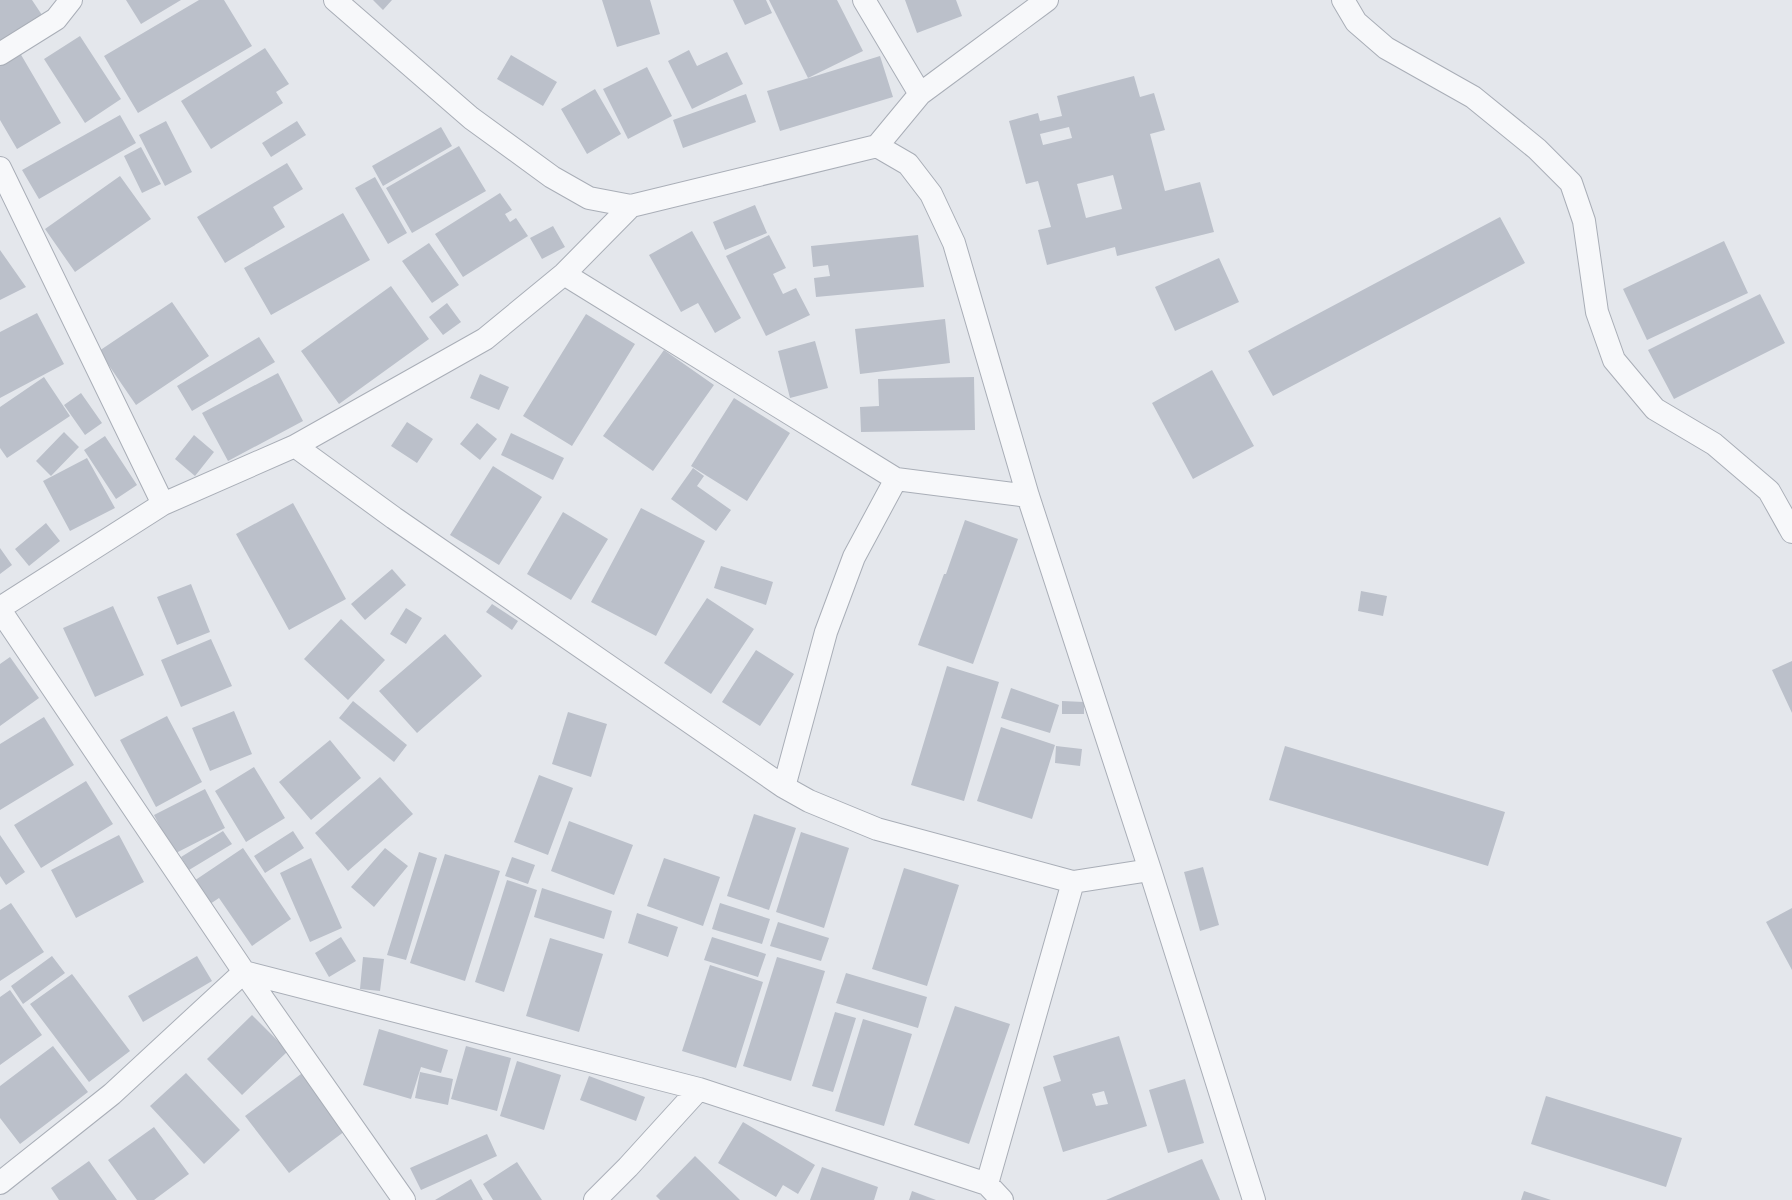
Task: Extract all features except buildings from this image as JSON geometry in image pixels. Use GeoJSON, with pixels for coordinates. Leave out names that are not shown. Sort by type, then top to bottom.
{"type":"FeatureCollection","features":[{"type":"Feature","properties":{"kind":"street"},"geometry":{"type":"LineString","coordinates":[[0,54],[56,19],[71,0]]}},
{"type":"Feature","properties":{"kind":"street"},"geometry":{"type":"LineString","coordinates":[[335,0],[471,118],[552,177],[589,198],[631,206],[877,146],[920,94],[1047,0]]}},
{"type":"Feature","properties":{"kind":"street"},"geometry":{"type":"LineString","coordinates":[[864,0],[920,94]]}},
{"type":"Feature","properties":{"kind":"street"},"geometry":{"type":"LineString","coordinates":[[1343,0],[1356,22],[1386,48],[1473,97],[1537,149],[1571,183],[1584,221],[1597,312],[1614,360],[1655,409],[1714,444],[1769,491],[1792,502]]}},
{"type":"Feature","properties":{"kind":"street"},"geometry":{"type":"LineString","coordinates":[[877,146],[908,164],[931,194],[954,242],[1028,496],[1150,870],[1254,1200]]}},
{"type":"Feature","properties":{"kind":"street"},"geometry":{"type":"LineString","coordinates":[[0,168],[163,504]]}},
{"type":"Feature","properties":{"kind":"street"},"geometry":{"type":"LineString","coordinates":[[404,1200],[244,972],[0,609],[163,504],[295,446],[485,339],[564,274],[631,206]]}},
{"type":"Feature","properties":{"kind":"street"},"geometry":{"type":"LineString","coordinates":[[564,274],[896,479],[1028,496]]}},
{"type":"Feature","properties":{"kind":"street"},"geometry":{"type":"LineString","coordinates":[[295,446],[394,518],[784,787],[809,801],[877,829],[1073,882],[1150,870]]}},
{"type":"Feature","properties":{"kind":"street"},"geometry":{"type":"LineString","coordinates":[[784,787],[826,632],[833,612],[854,557],[896,479]]}},
{"type":"Feature","properties":{"kind":"street"},"geometry":{"type":"LineString","coordinates":[[1769,491],[1792,532]]}},
{"type":"Feature","properties":{"kind":"street"},"geometry":{"type":"LineString","coordinates":[[987,1184],[1073,882]]}},
{"type":"Feature","properties":{"kind":"street"},"geometry":{"type":"LineString","coordinates":[[244,972],[699,1089],[987,1184],[1002,1200]]}},
{"type":"Feature","properties":{"kind":"street"},"geometry":{"type":"LineString","coordinates":[[0,1183],[112,1094],[244,972]]}},
{"type":"Feature","properties":{"kind":"street"},"geometry":{"type":"LineString","coordinates":[[595,1200],[628,1167],[699,1089]]}}]}
